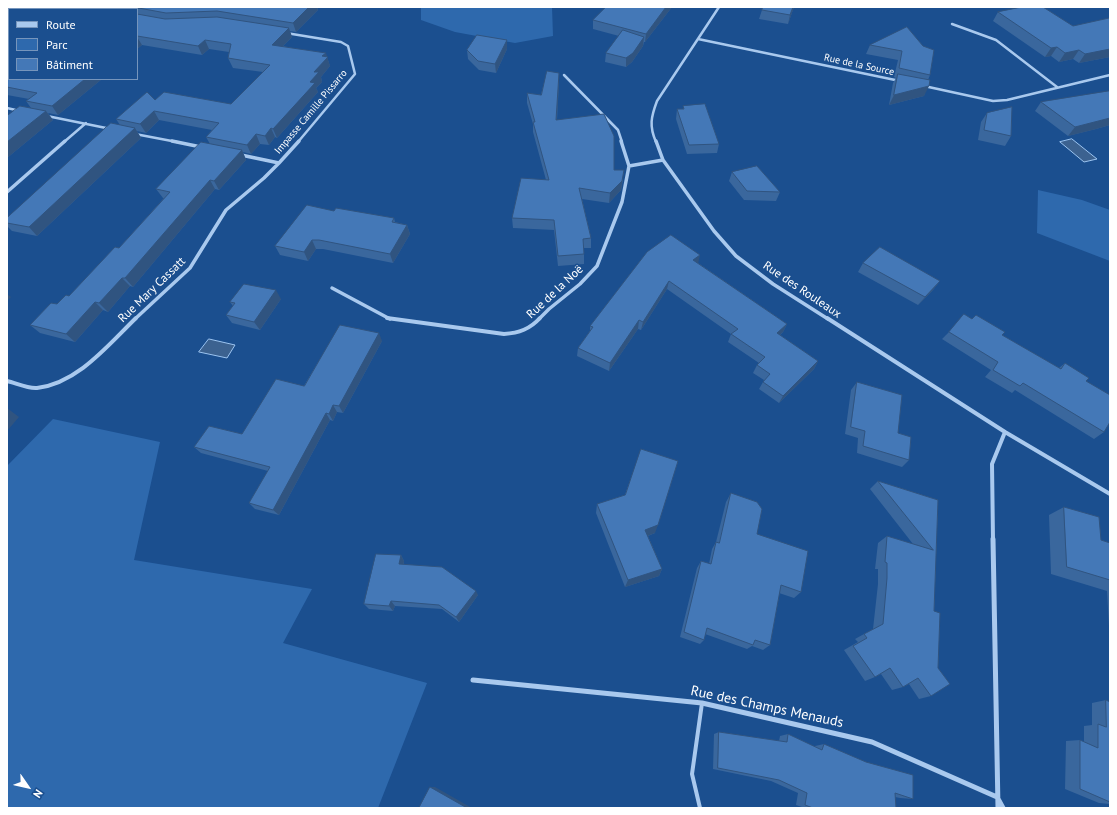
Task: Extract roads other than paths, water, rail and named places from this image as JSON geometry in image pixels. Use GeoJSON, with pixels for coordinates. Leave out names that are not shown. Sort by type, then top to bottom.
{"type":"FeatureCollection","features":[{"type":"Feature","properties":{"kind":"street","name":"Rue des Rouleaux"},"geometry":{"type":"LineString","coordinates":[[719,7],[657,101],[651,117],[653,135],[663,160],[714,231],[736,256],[773,284],[1005,432],[1110,494]]}},
{"type":"Feature","properties":{"kind":"street"},"geometry":{"type":"LineString","coordinates":[[952,24],[996,40],[1057,87]]}},
{"type":"Feature","properties":{"kind":"street","name":"Impasse Camille Pissarro"},"geometry":{"type":"LineString","coordinates":[[279,163],[290,152],[355,74],[348,46],[341,42],[281,32]]}},
{"type":"Feature","properties":{"kind":"street","name":"Rue de la Source"},"geometry":{"type":"LineString","coordinates":[[698,39],[902,82]]}},
{"type":"Feature","properties":{"kind":"street","name":"Rue de la Noë"},"geometry":{"type":"LineString","coordinates":[[332,288],[388,319],[504,334],[517,333],[532,327],[549,309],[580,284],[596,266],[622,202],[629,166],[618,130],[564,75]]}},
{"type":"Feature","properties":{"kind":"street"},"geometry":{"type":"LineString","coordinates":[[917,85],[993,101],[1007,100],[1110,75]]}},
{"type":"Feature","properties":{"kind":"street"},"geometry":{"type":"LineString","coordinates":[[7,108],[22,111]]}},
{"type":"Feature","properties":{"kind":"street"},"geometry":{"type":"LineString","coordinates":[[44,116],[117,130]]}},
{"type":"Feature","properties":{"kind":"street"},"geometry":{"type":"LineString","coordinates":[[7,192],[86,123]]}},
{"type":"Feature","properties":{"kind":"street"},"geometry":{"type":"LineString","coordinates":[[132,133],[209,149]]}},
{"type":"Feature","properties":{"kind":"street"},"geometry":{"type":"LineString","coordinates":[[232,154],[279,163]]}},
{"type":"Feature","properties":{"kind":"street"},"geometry":{"type":"LineString","coordinates":[[629,166],[663,160]]}},
{"type":"Feature","properties":{"kind":"street","name":"Rue Mary Cassatt"},"geometry":{"type":"LineString","coordinates":[[7,381],[36,388],[58,382],[79,372],[190,268],[226,210],[264,178],[279,163]]}},
{"type":"Feature","properties":{"kind":"street"},"geometry":{"type":"LineString","coordinates":[[998,808],[992,464],[1005,432]]}},
{"type":"Feature","properties":{"kind":"street","name":"Rue des Champs Menauds"},"geometry":{"type":"LineString","coordinates":[[473,680],[702,703],[872,742],[997,797]]}},
{"type":"Feature","properties":{"kind":"street"},"geometry":{"type":"LineString","coordinates":[[997,797],[1003,808]]}},
{"type":"Feature","properties":{"kind":"lane"},"geometry":{"type":"LineString","coordinates":[[700,808],[692,774],[702,703]]}}]}
